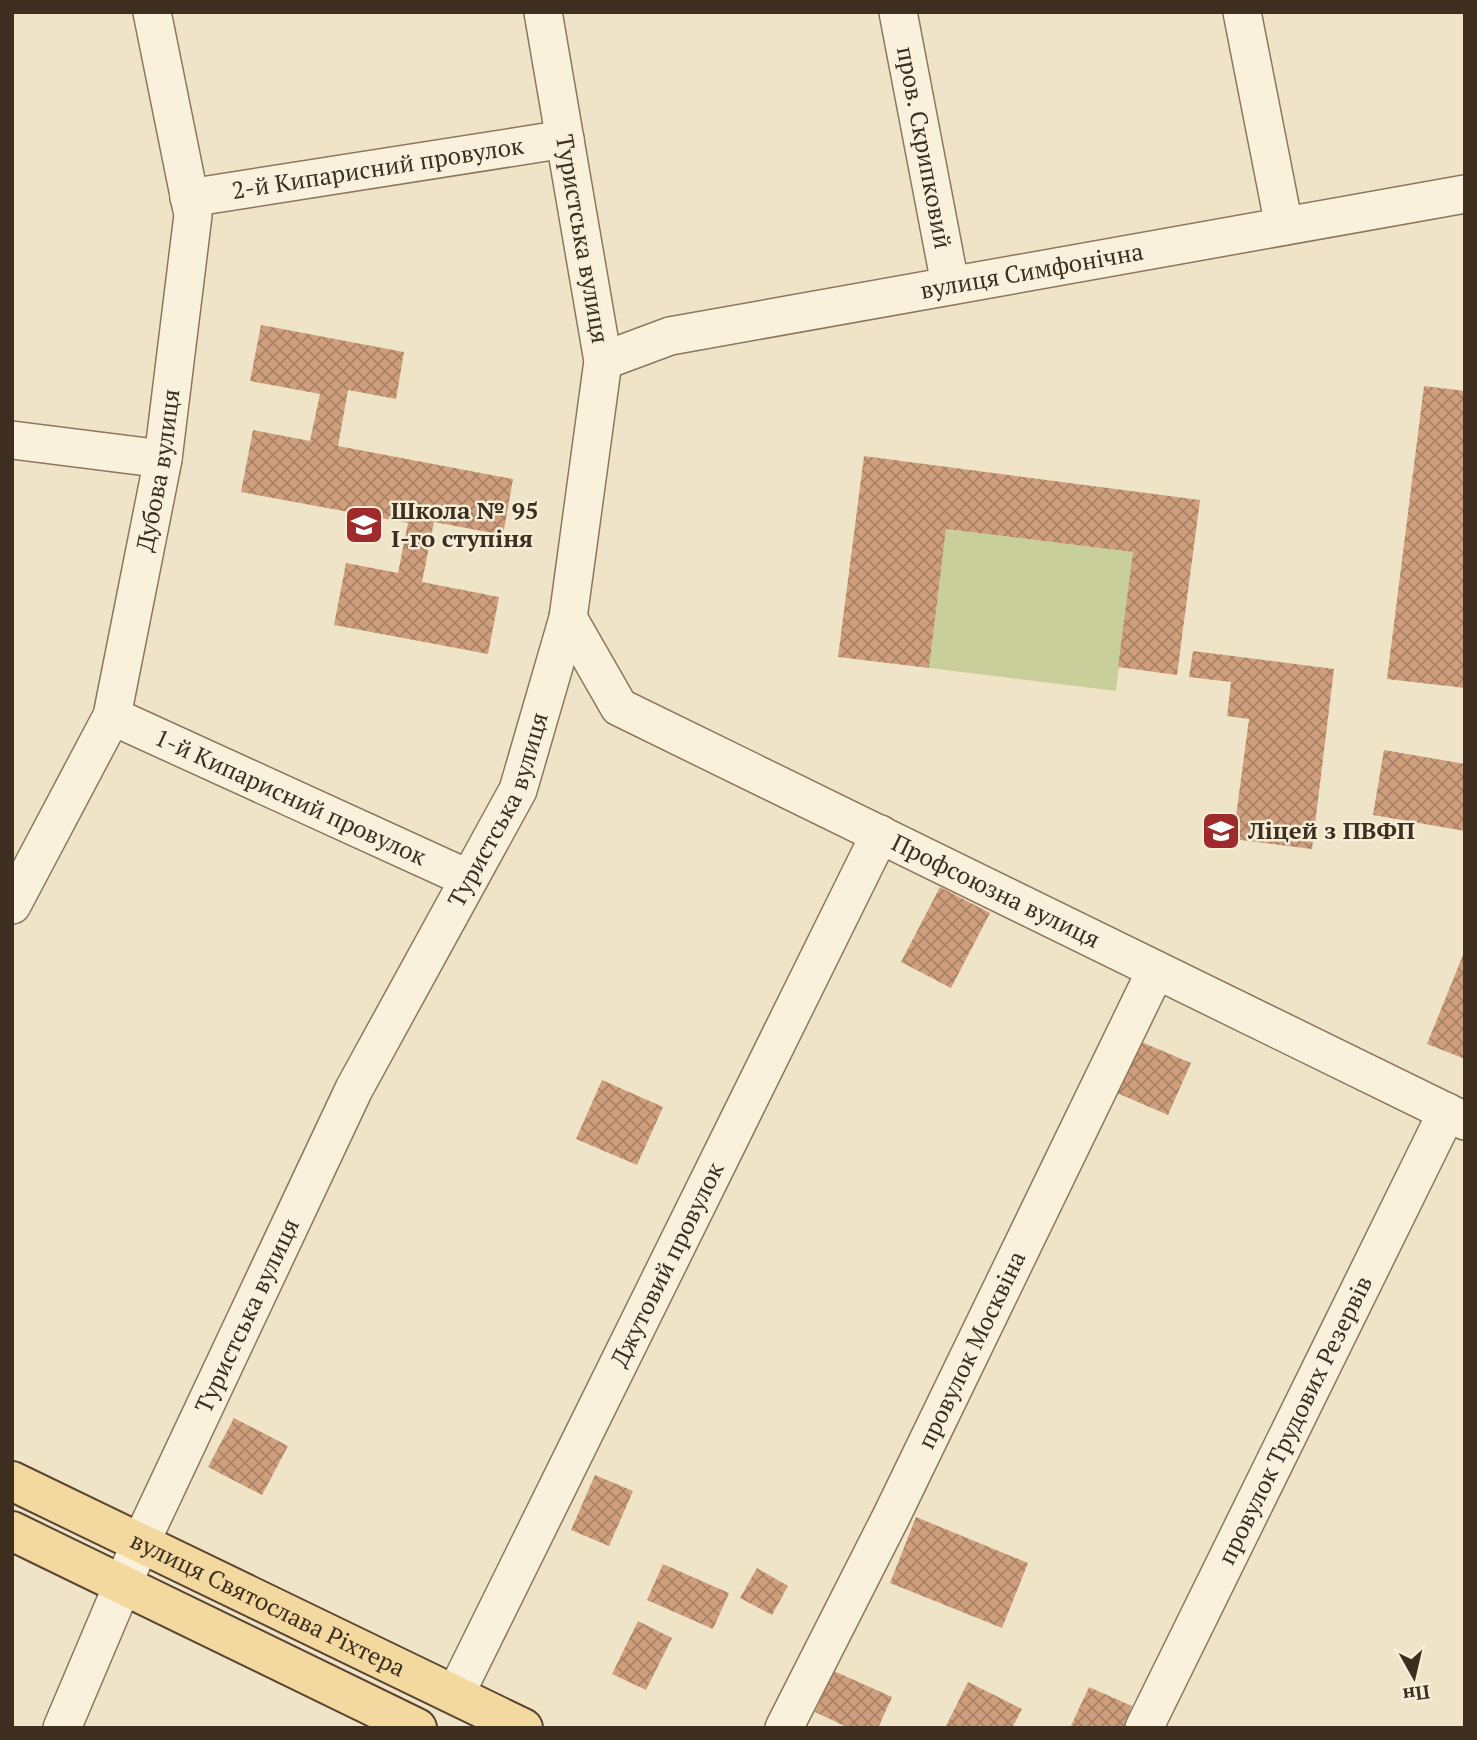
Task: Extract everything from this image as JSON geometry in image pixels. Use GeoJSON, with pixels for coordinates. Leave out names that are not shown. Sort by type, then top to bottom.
{"type":"FeatureCollection","features":[{"type":"Feature","properties":{"kind":"main road","name":"вулиця Святослава Ріхтера"},"geometry":{"type":"LineString","coordinates":[[12,1481],[523,1728]]}},
{"type":"Feature","properties":{"kind":"main road","name":"вулиця Святослава Ріхтера"},"geometry":{"type":"LineString","coordinates":[[12,1531],[417,1728]]}},
{"type":"Feature","properties":{"kind":"street","name":"Дубова вулиця"},"geometry":{"type":"LineString","coordinates":[[12,905],[112,716],[163,459],[193,215],[152,12]]}},
{"type":"Feature","properties":{"kind":"street","name":"Туристська вулиця"},"geometry":{"type":"LineString","coordinates":[[122,1584],[354,1089],[518,790],[568,618],[603,361],[543,12]]}},
{"type":"Feature","properties":{"kind":"street","name":"пров. Скрипковий"},"geometry":{"type":"LineString","coordinates":[[898,12],[950,284]]}},
{"type":"Feature","properties":{"kind":"street"},"geometry":{"type":"LineString","coordinates":[[1242,12],[1284,226]]}},
{"type":"Feature","properties":{"kind":"street","name":"2-й Кипарисний провулок"},"geometry":{"type":"LineString","coordinates":[[189,198],[565,139]]}},
{"type":"Feature","properties":{"kind":"street","name":"вулиця Симфонічна"},"geometry":{"type":"LineString","coordinates":[[603,361],[670,336],[1465,194]]}},
{"type":"Feature","properties":{"kind":"street"},"geometry":{"type":"LineString","coordinates":[[12,440],[163,459]]}},
{"type":"Feature","properties":{"kind":"street","name":"Профсоюзна вулиця"},"geometry":{"type":"LineString","coordinates":[[568,618],[620,707],[1456,1116]]}},
{"type":"Feature","properties":{"kind":"street","name":"1-й Кипарисний провулок"},"geometry":{"type":"LineString","coordinates":[[112,716],[469,879]]}},
{"type":"Feature","properties":{"kind":"street","name":"Джутовий провулок"},"geometry":{"type":"LineString","coordinates":[[455,1695],[880,834]]}},
{"type":"Feature","properties":{"kind":"street","name":"провулок Москвіна"},"geometry":{"type":"LineString","coordinates":[[784,1728],[891,1517],[1156,970]]}},
{"type":"Feature","properties":{"kind":"street","name":"провулок Трудових Резервів"},"geometry":{"type":"LineString","coordinates":[[1144,1728],[1456,1116]]}},
{"type":"Feature","properties":{"kind":"street"},"geometry":{"type":"LineString","coordinates":[[62,1728],[122,1584]]}},
{"type":"Feature","properties":{"kind":"green space"},"geometry":{"type":"Polygon","coordinates":[[[946,529],[1133,552],[1116,691],[929,668],[946,529]]]}},
{"type":"Feature","properties":{"kind":"building"},"geometry":{"type":"Polygon","coordinates":[[[261,325],[404,352],[396,399],[348,390],[338,446],[513,479],[503,535],[434,522],[422,582],[499,597],[488,654],[334,625],[346,563],[398,573],[408,523],[241,492],[253,430],[310,441],[320,394],[250,381],[261,325]]]}},
{"type":"Feature","properties":{"kind":"building"},"geometry":{"type":"Polygon","coordinates":[[[1424,386],[1465,391],[1465,688],[1387,679],[1424,386]]]}},
{"type":"Feature","properties":{"kind":"building"},"geometry":{"type":"Polygon","coordinates":[[[864,456],[1200,500],[1177,675],[1118,667],[1133,552],[946,529],[929,668],[838,657],[864,456]]]}},
{"type":"Feature","properties":{"kind":"building"},"geometry":{"type":"Polygon","coordinates":[[[1193,651],[1334,669],[1312,849],[1233,839],[1249,719],[1227,716],[1231,682],[1189,677],[1193,651]]]}},
{"type":"Feature","properties":{"kind":"building"},"geometry":{"type":"Polygon","coordinates":[[[1384,750],[1465,764],[1465,831],[1373,815],[1384,750]]]}},
{"type":"Feature","properties":{"kind":"building"},"geometry":{"type":"Polygon","coordinates":[[[940,887],[990,913],[951,988],[901,962],[940,887]]]}},
{"type":"Feature","properties":{"kind":"building"},"geometry":{"type":"Polygon","coordinates":[[[1465,950],[1465,1059],[1427,1044],[1465,950]]]}},
{"type":"Feature","properties":{"kind":"building"},"geometry":{"type":"Polygon","coordinates":[[[1139,1041],[1191,1063],[1168,1115],[1117,1093],[1139,1041]]]}},
{"type":"Feature","properties":{"kind":"building"},"geometry":{"type":"Polygon","coordinates":[[[602,1080],[663,1107],[637,1165],[576,1139],[602,1080]]]}},
{"type":"Feature","properties":{"kind":"building"},"geometry":{"type":"Polygon","coordinates":[[[234,1418],[288,1446],[262,1495],[208,1467],[234,1418]]]}},
{"type":"Feature","properties":{"kind":"building"},"geometry":{"type":"Polygon","coordinates":[[[595,1475],[633,1491],[609,1546],[571,1530],[595,1475]]]}},
{"type":"Feature","properties":{"kind":"building"},"geometry":{"type":"Polygon","coordinates":[[[916,1517],[1028,1563],[1002,1628],[890,1583],[916,1517]]]}},
{"type":"Feature","properties":{"kind":"building"},"geometry":{"type":"Polygon","coordinates":[[[663,1564],[729,1593],[713,1629],[647,1600],[663,1564]]]}},
{"type":"Feature","properties":{"kind":"building"},"geometry":{"type":"Polygon","coordinates":[[[757,1568],[788,1586],[772,1615],[740,1598],[757,1568]]]}},
{"type":"Feature","properties":{"kind":"building"},"geometry":{"type":"Polygon","coordinates":[[[638,1621],[672,1638],[646,1690],[612,1674],[638,1621]]]}},
{"type":"Feature","properties":{"kind":"building"},"geometry":{"type":"Polygon","coordinates":[[[834,1671],[892,1697],[878,1728],[849,1728],[815,1712],[834,1671]]]}},
{"type":"Feature","properties":{"kind":"building"},"geometry":{"type":"Polygon","coordinates":[[[968,1682],[1022,1709],[1012,1728],[945,1728],[968,1682]]]}},
{"type":"Feature","properties":{"kind":"building"},"geometry":{"type":"Polygon","coordinates":[[[1089,1687],[1132,1706],[1123,1728],[1070,1728],[1089,1687]]]}},
{"type":"Feature","properties":{"kind":"place","name":"Школа № 95 І-го ступіня"},"geometry":{"type":"Point","coordinates":[364,525]}},
{"type":"Feature","properties":{"kind":"place","name":"Ліцей з ПВФП"},"geometry":{"type":"Point","coordinates":[1221,831]}}]}
